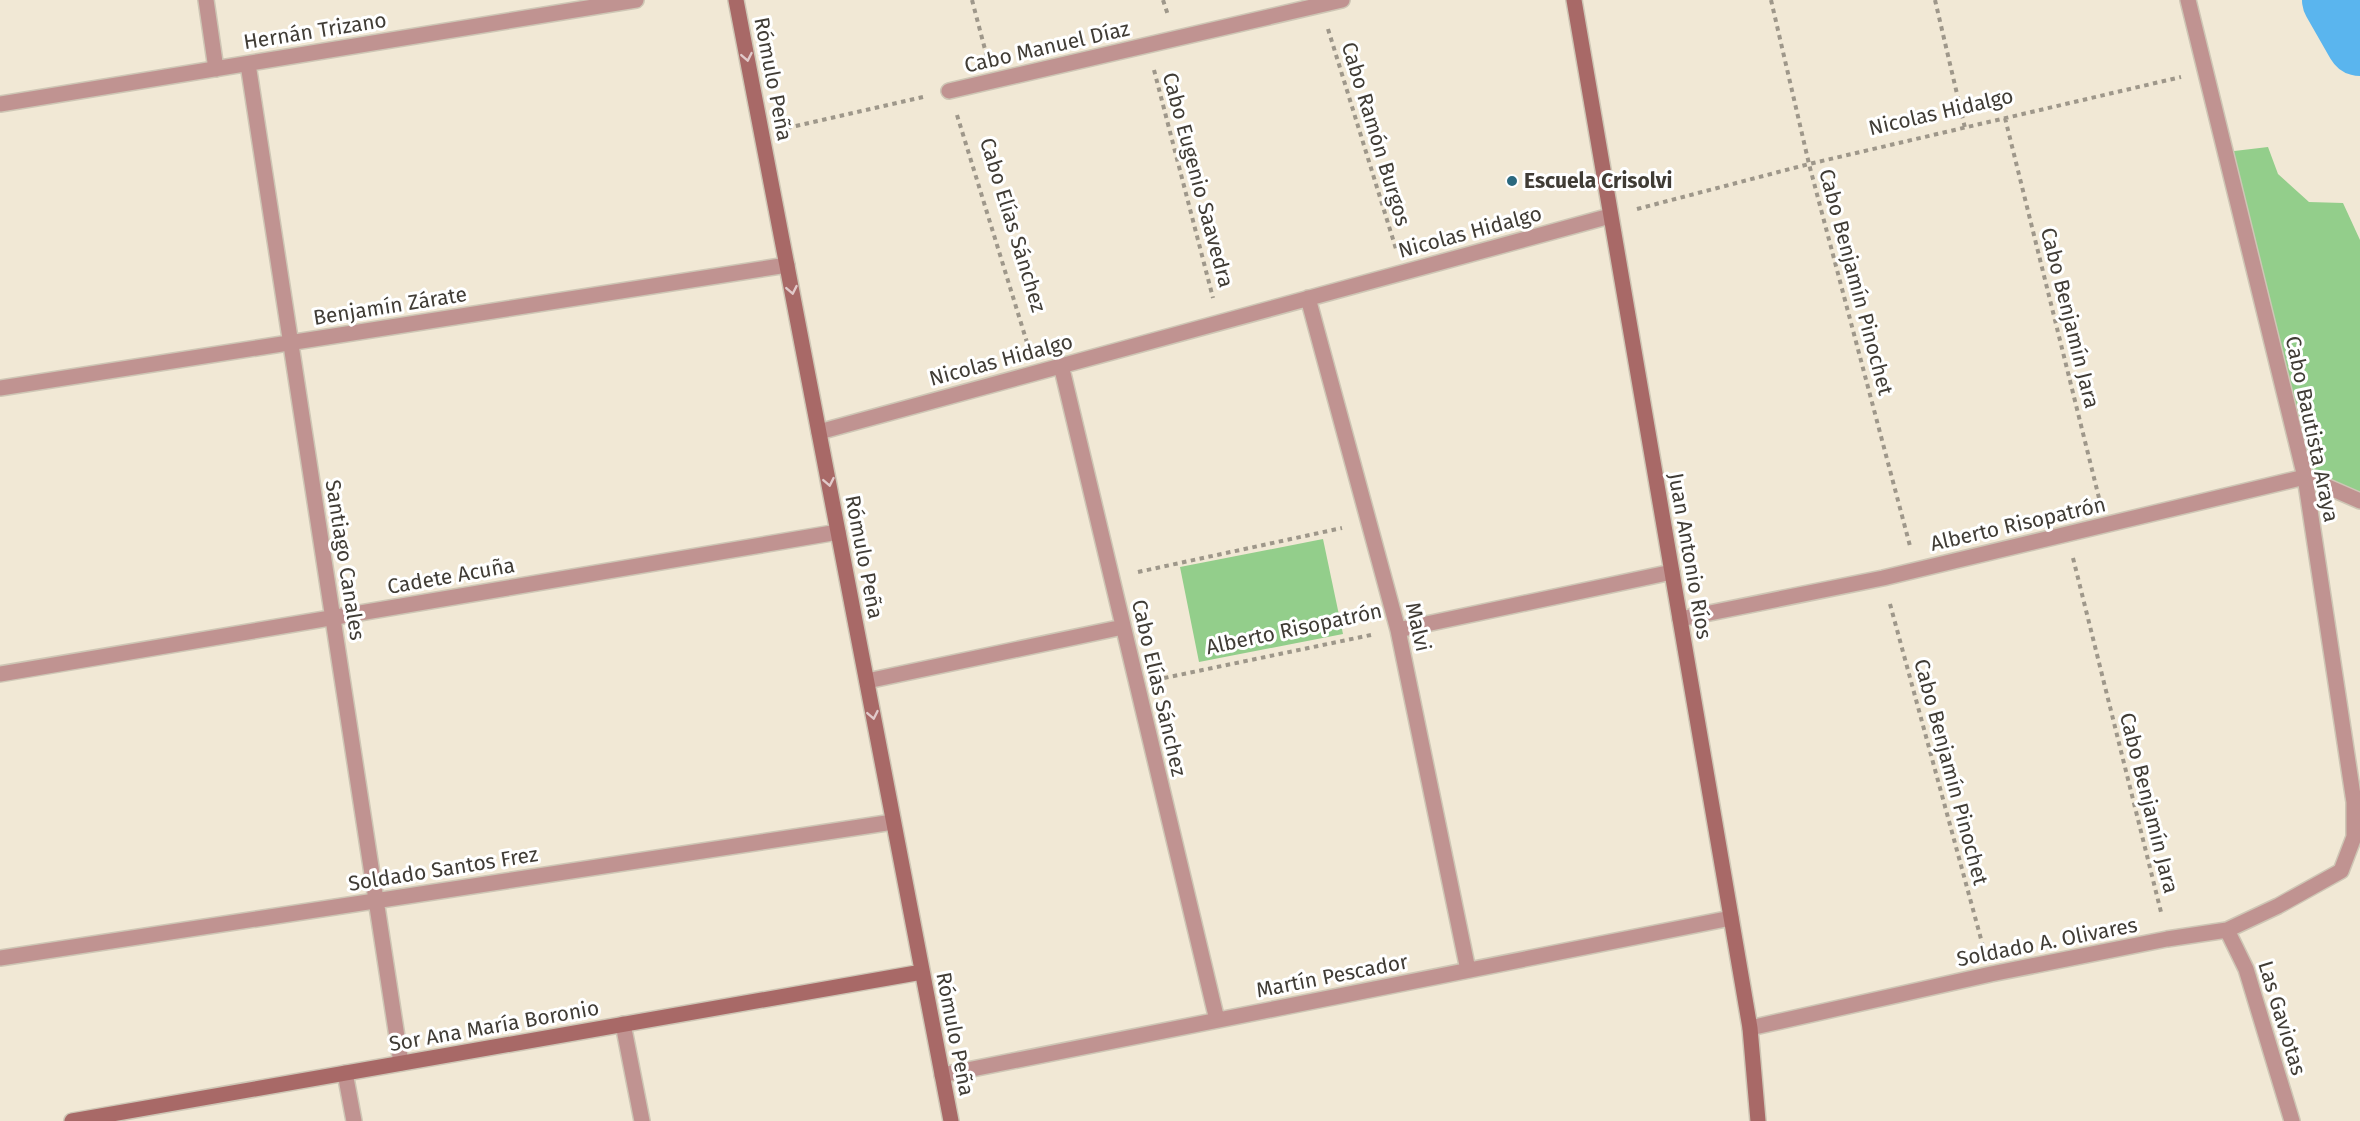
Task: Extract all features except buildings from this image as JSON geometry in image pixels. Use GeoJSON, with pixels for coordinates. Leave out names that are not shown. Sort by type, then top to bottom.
{"type":"FeatureCollection","features":[{"type":"Feature","properties":{"kind":"street"},"geometry":{"type":"LineString","coordinates":[[206,0],[216,69]]}},
{"type":"Feature","properties":{"kind":"street","name":"Hernán Trizano"},"geometry":{"type":"LineString","coordinates":[[0,104],[636,0]]}},
{"type":"Feature","properties":{"kind":"street","name":"Rómulo Peña"},"geometry":{"type":"LineString","coordinates":[[736,0],[951,1121]]}},
{"type":"Feature","properties":{"kind":"street","name":"Cabo Manuel Díaz"},"geometry":{"type":"LineString","coordinates":[[949,91],[1342,0]]}},
{"type":"Feature","properties":{"kind":"street","name":"Juan Antonio Ríos"},"geometry":{"type":"LineString","coordinates":[[1574,0],[1750,1029],[1758,1121]]}},
{"type":"Feature","properties":{"kind":"street","name":"Cabo Bautista Araya"},"geometry":{"type":"LineString","coordinates":[[2188,0],[2305,477],[2354,802],[2354,837],[2341,871]]}},
{"type":"Feature","properties":{"kind":"street","name":"Santiago Canales"},"geometry":{"type":"LineString","coordinates":[[248,64],[401,1063]]}},
{"type":"Feature","properties":{"kind":"street","name":"Nicolas Hidalgo"},"geometry":{"type":"LineString","coordinates":[[819,432],[1610,216]]}},
{"type":"Feature","properties":{"kind":"street","name":"Benjamín Zárate"},"geometry":{"type":"LineString","coordinates":[[0,388],[787,265]]}},
{"type":"Feature","properties":{"kind":"street","name":"Malvi"},"geometry":{"type":"LineString","coordinates":[[1308,298],[1398,630],[1468,970]]}},
{"type":"Feature","properties":{"kind":"street","name":"Cabo Elías Sánchez"},"geometry":{"type":"LineString","coordinates":[[1060,365],[1217,1020]]}},
{"type":"Feature","properties":{"kind":"street"},"geometry":{"type":"LineString","coordinates":[[2305,477],[2360,501]]}},
{"type":"Feature","properties":{"kind":"street","name":"Alberto Risopatrón"},"geometry":{"type":"LineString","coordinates":[[1680,619],[1883,578],[2305,477]]}},
{"type":"Feature","properties":{"kind":"street","name":"Cadete Acuña"},"geometry":{"type":"LineString","coordinates":[[0,674],[838,532]]}},
{"type":"Feature","properties":{"kind":"street","name":"Alberto Risopatrón"},"geometry":{"type":"LineString","coordinates":[[1398,630],[1672,572]]}},
{"type":"Feature","properties":{"kind":"street"},"geometry":{"type":"LineString","coordinates":[[867,681],[1123,627]]}},
{"type":"Feature","properties":{"kind":"street","name":"Soldado Santos Frez"},"geometry":{"type":"LineString","coordinates":[[0,958],[893,822]]}},
{"type":"Feature","properties":{"kind":"street","name":"Soldado A. Olivares"},"geometry":{"type":"LineString","coordinates":[[1750,1029],[1991,974],[2167,939],[2227,930],[2278,906],[2341,871]]}},
{"type":"Feature","properties":{"kind":"street","name":"Martín Pescador"},"geometry":{"type":"LineString","coordinates":[[942,1075],[1731,918]]}},
{"type":"Feature","properties":{"kind":"street","name":"Las Gaviotas"},"geometry":{"type":"LineString","coordinates":[[2227,930],[2247,969],[2292,1121]]}},
{"type":"Feature","properties":{"kind":"street","name":"Sor Ana María Boronio"},"geometry":{"type":"LineString","coordinates":[[72,1121],[922,972]]}},
{"type":"Feature","properties":{"kind":"street"},"geometry":{"type":"LineString","coordinates":[[623,1024],[642,1121]]}},
{"type":"Feature","properties":{"kind":"street"},"geometry":{"type":"LineString","coordinates":[[345,1073],[354,1121]]}},
{"type":"Feature","properties":{"kind":"path"},"geometry":{"type":"LineString","coordinates":[[972,0],[994,81]]}},
{"type":"Feature","properties":{"kind":"path","name":"Cabo Benjamín Pinochet"},"geometry":{"type":"LineString","coordinates":[[1771,0],[1809,164],[1917,570]]}},
{"type":"Feature","properties":{"kind":"path"},"geometry":{"type":"LineString","coordinates":[[1935,0],[1965,128]]}},
{"type":"Feature","properties":{"kind":"path","name":"Cabo Ramón Burgos"},"geometry":{"type":"LineString","coordinates":[[1321,5],[1403,272]]}},
{"type":"Feature","properties":{"kind":"path","name":"Cabo Eugenio Saavedra"},"geometry":{"type":"LineString","coordinates":[[1147,45],[1220,322]]}},
{"type":"Feature","properties":{"kind":"path","name":"Nicolas Hidalgo"},"geometry":{"type":"LineString","coordinates":[[1610,216],[1809,164],[2205,71]]}},
{"type":"Feature","properties":{"kind":"path","name":"Cabo Manuel Díaz"},"geometry":{"type":"LineString","coordinates":[[762,134],[949,91]]}},
{"type":"Feature","properties":{"kind":"path","name":"Cabo Elías Sánchez"},"geometry":{"type":"LineString","coordinates":[[949,91],[1036,372]]}},
{"type":"Feature","properties":{"kind":"path","name":"Cabo Benjamín Jara"},"geometry":{"type":"LineString","coordinates":[[2005,118],[2106,525]]}},
{"type":"Feature","properties":{"kind":"path"},"geometry":{"type":"LineString","coordinates":[[1111,578],[1370,522]]}},
{"type":"Feature","properties":{"kind":"path","name":"Cabo Benjamín Jara"},"geometry":{"type":"LineString","coordinates":[[2067,534],[2167,939]]}},
{"type":"Feature","properties":{"kind":"path","name":"Cabo Benjamín Pinochet"},"geometry":{"type":"LineString","coordinates":[[1883,578],[1991,974]]}},
{"type":"Feature","properties":{"kind":"path","name":"Alberto Risopatrón"},"geometry":{"type":"LineString","coordinates":[[1137,683],[1398,630]]}},
{"type":"Feature","properties":{"kind":"green space"},"geometry":{"type":"Polygon","coordinates":[[[2268,147],[2278,174],[2309,202],[2343,203],[2360,240],[2360,501],[2305,477],[2226,152],[2268,147]]]}},
{"type":"Feature","properties":{"kind":"green space"},"geometry":{"type":"Polygon","coordinates":[[[1323,539],[1343,634],[1199,662],[1180,567],[1323,539]]]}},
{"type":"Feature","properties":{"kind":"waterway"},"geometry":{"type":"LineString","coordinates":[[2336,0],[2360,42]]}},
{"type":"Feature","properties":{"kind":"place","name":"Escuela Crisolvi"},"geometry":{"type":"Point","coordinates":[1512,181]}}]}
